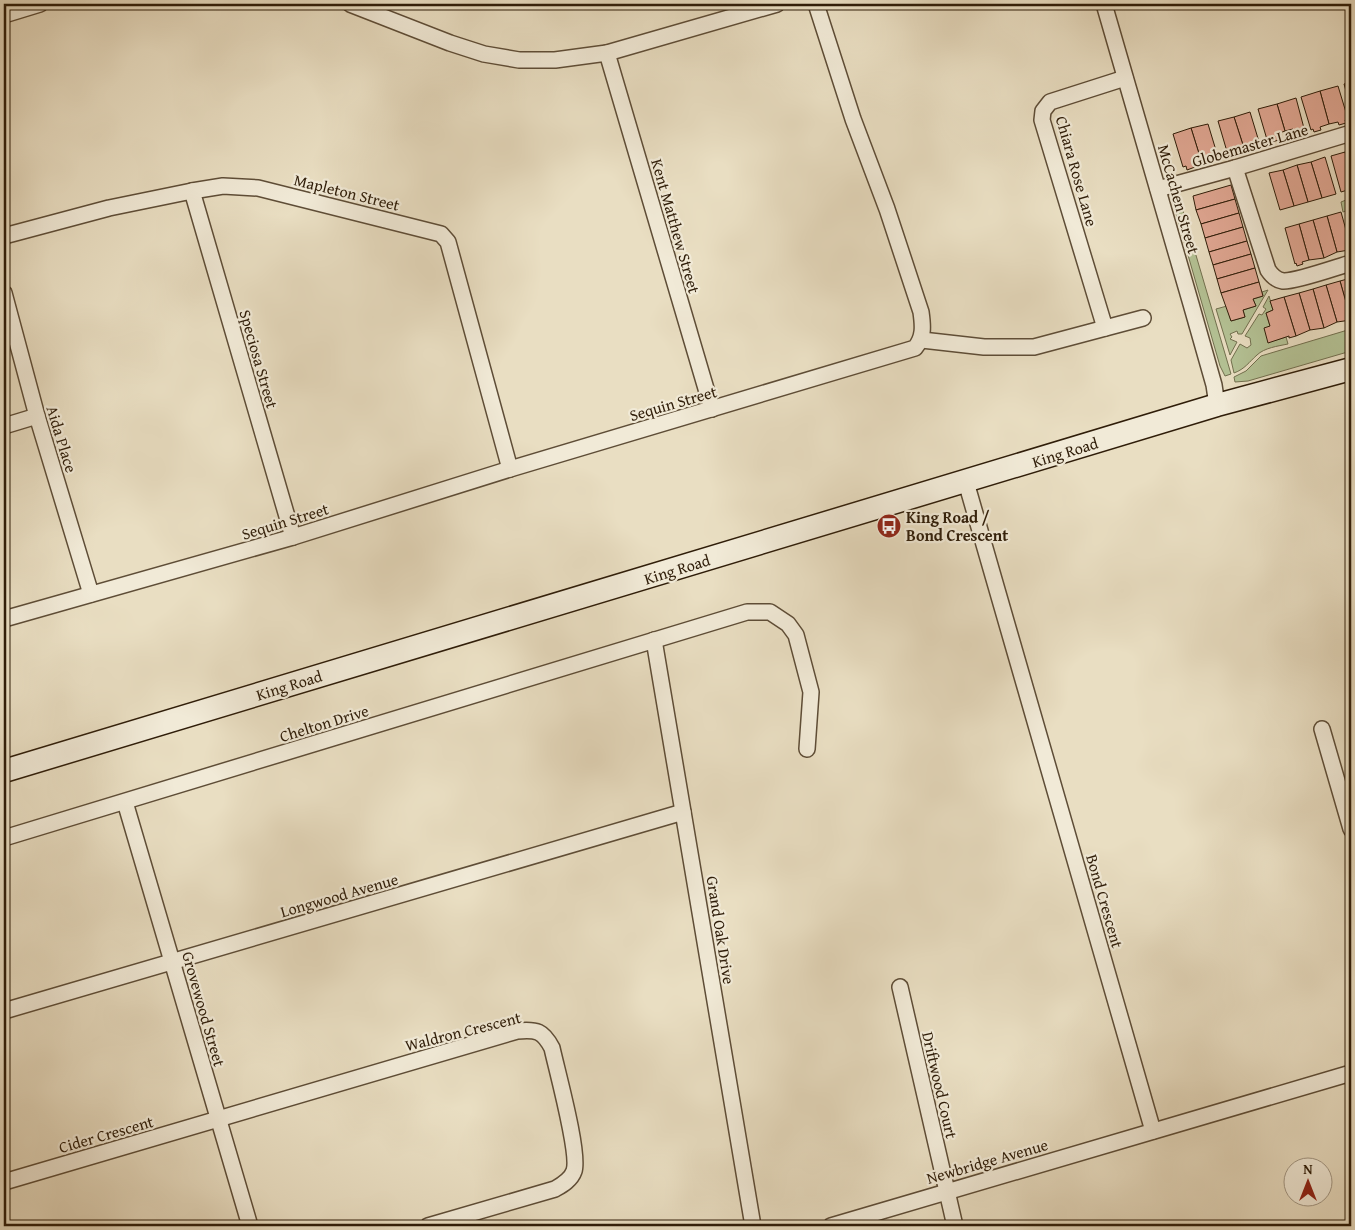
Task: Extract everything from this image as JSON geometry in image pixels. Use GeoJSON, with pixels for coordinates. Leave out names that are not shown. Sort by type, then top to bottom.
{"type":"FeatureCollection","features":[{"type":"Feature","properties":{"kind":"main road","name":"King Road"},"geometry":{"type":"LineString","coordinates":[[4,771],[1217,405],[1351,369]]}},
{"type":"Feature","properties":{"kind":"street"},"geometry":{"type":"LineString","coordinates":[[4,15],[40,4]]}},
{"type":"Feature","properties":{"kind":"street"},"geometry":{"type":"LineString","coordinates":[[350,4],[450,43],[484,54],[519,60],[555,60],[607,53],[777,4]]}},
{"type":"Feature","properties":{"kind":"street"},"geometry":{"type":"LineString","coordinates":[[816,4],[853,119],[887,209],[921,312],[923,324],[922,340],[984,347],[1034,347],[1143,318]]}},
{"type":"Feature","properties":{"kind":"street","name":"McCachen Street"},"geometry":{"type":"LineString","coordinates":[[1104,4],[1211,375],[1217,405]]}},
{"type":"Feature","properties":{"kind":"street","name":"Kent Matthew Street"},"geometry":{"type":"LineString","coordinates":[[607,53],[712,409]]}},
{"type":"Feature","properties":{"kind":"street","name":"Chiara Rose Lane"},"geometry":{"type":"LineString","coordinates":[[1105,328],[1042,120],[1043,110],[1050,102],[1125,78]]}},
{"type":"Feature","properties":{"kind":"street","name":"Globemaster Lane"},"geometry":{"type":"LineString","coordinates":[[1158,189],[1351,133]]}},
{"type":"Feature","properties":{"kind":"street"},"geometry":{"type":"LineString","coordinates":[[1235,168],[1268,270],[1272,276],[1277,280],[1289,281],[1351,263]]}},
{"type":"Feature","properties":{"kind":"street","name":"Mapleton Street"},"geometry":{"type":"LineString","coordinates":[[4,236],[109,208],[192,190],[223,186],[258,188],[441,234],[448,242],[510,469]]}},
{"type":"Feature","properties":{"kind":"street","name":"Speciosa Street"},"geometry":{"type":"LineString","coordinates":[[192,190],[293,537]]}},
{"type":"Feature","properties":{"kind":"street","name":"Aida Place"},"geometry":{"type":"LineString","coordinates":[[4,293],[37,416],[91,594]]}},
{"type":"Feature","properties":{"kind":"street","name":"Sequin Street"},"geometry":{"type":"LineString","coordinates":[[4,619],[293,537],[510,469],[915,348],[922,340]]}},
{"type":"Feature","properties":{"kind":"street"},"geometry":{"type":"LineString","coordinates":[[4,426],[37,416]]}},
{"type":"Feature","properties":{"kind":"street","name":"Bond Crescent"},"geometry":{"type":"LineString","coordinates":[[966,482],[1153,1131]]}},
{"type":"Feature","properties":{"kind":"street","name":"Chelton Drive"},"geometry":{"type":"LineString","coordinates":[[4,838],[747,612],[770,612],[788,624],[796,635],[810,692],[807,749]]}},
{"type":"Feature","properties":{"kind":"street","name":"Grand Oak Drive"},"geometry":{"type":"LineString","coordinates":[[654,640],[753,1226]]}},
{"type":"Feature","properties":{"kind":"street"},"geometry":{"type":"LineString","coordinates":[[1322,730],[1351,829]]}},
{"type":"Feature","properties":{"kind":"street","name":"Grovewood Street"},"geometry":{"type":"LineString","coordinates":[[125,802],[250,1226]]}},
{"type":"Feature","properties":{"kind":"street","name":"Longwood Avenue"},"geometry":{"type":"LineString","coordinates":[[4,1010],[683,812]]}},
{"type":"Feature","properties":{"kind":"street","name":"Driftwood Court"},"geometry":{"type":"LineString","coordinates":[[900,986],[955,1226]]}},
{"type":"Feature","properties":{"kind":"street","name":"Waldron Crescent"},"geometry":{"type":"LineString","coordinates":[[218,1119],[517,1031],[540,1032],[547,1038],[552,1048],[570,1124],[575,1163],[570,1179],[554,1189],[428,1226]]}},
{"type":"Feature","properties":{"kind":"street"},"geometry":{"type":"LineString","coordinates":[[1153,1131],[1351,1073]]}},
{"type":"Feature","properties":{"kind":"street","name":"Cider Crescent"},"geometry":{"type":"LineString","coordinates":[[4,1182],[218,1119]]}},
{"type":"Feature","properties":{"kind":"street","name":"Newbridge Avenue"},"geometry":{"type":"LineString","coordinates":[[831,1226],[1153,1131]]}},
{"type":"Feature","properties":{"kind":"green space"},"geometry":{"type":"Polygon","coordinates":[[[1351,198],[1351,209],[1343,212],[1341,202],[1351,198]]]}},
{"type":"Feature","properties":{"kind":"green space"},"geometry":{"type":"Polygon","coordinates":[[[1177,199],[1180,201],[1231,374],[1225,376],[1220,366],[1175,210],[1177,199]]]}},
{"type":"Feature","properties":{"kind":"green space"},"geometry":{"type":"Polygon","coordinates":[[[1268,290],[1242,334],[1238,334],[1237,331],[1230,334],[1232,337],[1230,339],[1237,342],[1230,355],[1216,309],[1227,306],[1231,321],[1245,317],[1243,310],[1256,306],[1253,299],[1263,296],[1262,292],[1268,290]]]}},
{"type":"Feature","properties":{"kind":"green space"},"geometry":{"type":"Polygon","coordinates":[[[1269,296],[1273,310],[1266,313],[1270,326],[1269,342],[1286,337],[1288,344],[1263,351],[1234,373],[1231,360],[1240,344],[1247,348],[1251,345],[1250,338],[1245,336],[1259,314],[1262,315],[1266,309],[1263,307],[1269,296]]]}},
{"type":"Feature","properties":{"kind":"green space"},"geometry":{"type":"Polygon","coordinates":[[[1351,329],[1351,351],[1248,381],[1235,382],[1234,377],[1246,371],[1261,356],[1351,329]]]}},
{"type":"Feature","properties":{"kind":"building"},"geometry":{"type":"Polygon","coordinates":[[[1351,82],[1351,108],[1344,84],[1351,82]]]}},
{"type":"Feature","properties":{"kind":"building"},"geometry":{"type":"Polygon","coordinates":[[[1338,86],[1348,119],[1345,120],[1346,123],[1339,125],[1338,122],[1329,124],[1320,91],[1338,86]]]}},
{"type":"Feature","properties":{"kind":"building"},"geometry":{"type":"Polygon","coordinates":[[[1320,91],[1329,124],[1320,127],[1321,130],[1314,132],[1313,129],[1311,130],[1301,97],[1320,91]]]}},
{"type":"Feature","properties":{"kind":"building"},"geometry":{"type":"Polygon","coordinates":[[[1296,98],[1305,132],[1295,136],[1293,129],[1285,131],[1277,104],[1296,98]]]}},
{"type":"Feature","properties":{"kind":"building"},"geometry":{"type":"Polygon","coordinates":[[[1277,104],[1285,131],[1277,134],[1279,140],[1268,143],[1258,109],[1277,104]]]}},
{"type":"Feature","properties":{"kind":"building"},"geometry":{"type":"Polygon","coordinates":[[[1250,112],[1260,145],[1258,146],[1259,149],[1252,150],[1250,146],[1244,148],[1234,117],[1250,112]]]}},
{"type":"Feature","properties":{"kind":"building"},"geometry":{"type":"Polygon","coordinates":[[[1234,117],[1244,148],[1236,150],[1237,155],[1230,157],[1218,121],[1234,117]]]}},
{"type":"Feature","properties":{"kind":"building"},"geometry":{"type":"Polygon","coordinates":[[[1208,124],[1218,157],[1214,158],[1215,161],[1207,164],[1205,158],[1201,160],[1191,128],[1208,124]]]}},
{"type":"Feature","properties":{"kind":"building"},"geometry":{"type":"Polygon","coordinates":[[[1191,128],[1201,160],[1194,162],[1195,167],[1187,170],[1186,166],[1183,167],[1173,134],[1191,128]]]}},
{"type":"Feature","properties":{"kind":"building"},"geometry":{"type":"Polygon","coordinates":[[[1351,151],[1351,175],[1345,152],[1351,151]]]}},
{"type":"Feature","properties":{"kind":"building"},"geometry":{"type":"Polygon","coordinates":[[[1345,152],[1351,175],[1351,189],[1341,192],[1331,156],[1345,152]]]}},
{"type":"Feature","properties":{"kind":"building"},"geometry":{"type":"Polygon","coordinates":[[[1325,157],[1336,194],[1322,198],[1311,162],[1325,157]]]}},
{"type":"Feature","properties":{"kind":"building"},"geometry":{"type":"Polygon","coordinates":[[[1311,162],[1322,198],[1308,202],[1297,165],[1311,162]]]}},
{"type":"Feature","properties":{"kind":"building"},"geometry":{"type":"Polygon","coordinates":[[[1297,165],[1308,202],[1294,206],[1283,170],[1297,165]]]}},
{"type":"Feature","properties":{"kind":"building"},"geometry":{"type":"Polygon","coordinates":[[[1283,170],[1294,206],[1280,210],[1269,173],[1283,170]]]}},
{"type":"Feature","properties":{"kind":"building"},"geometry":{"type":"Polygon","coordinates":[[[1231,185],[1235,199],[1196,210],[1193,196],[1231,185]]]}},
{"type":"Feature","properties":{"kind":"building"},"geometry":{"type":"Polygon","coordinates":[[[1235,199],[1239,213],[1201,224],[1196,210],[1235,199]]]}},
{"type":"Feature","properties":{"kind":"building"},"geometry":{"type":"Polygon","coordinates":[[[1351,209],[1351,228],[1346,210],[1351,209]]]}},
{"type":"Feature","properties":{"kind":"building"},"geometry":{"type":"Polygon","coordinates":[[[1341,212],[1351,248],[1337,252],[1327,216],[1341,212]]]}},
{"type":"Feature","properties":{"kind":"building"},"geometry":{"type":"Polygon","coordinates":[[[1239,213],[1243,227],[1205,238],[1201,224],[1239,213]]]}},
{"type":"Feature","properties":{"kind":"building"},"geometry":{"type":"Polygon","coordinates":[[[1327,216],[1337,252],[1324,258],[1313,220],[1327,216]]]}},
{"type":"Feature","properties":{"kind":"building"},"geometry":{"type":"Polygon","coordinates":[[[1313,220],[1324,258],[1309,260],[1299,224],[1313,220]]]}},
{"type":"Feature","properties":{"kind":"building"},"geometry":{"type":"Polygon","coordinates":[[[1299,224],[1309,260],[1297,266],[1285,228],[1299,224]]]}},
{"type":"Feature","properties":{"kind":"building"},"geometry":{"type":"Polygon","coordinates":[[[1243,227],[1247,241],[1209,252],[1205,238],[1243,227]]]}},
{"type":"Feature","properties":{"kind":"building"},"geometry":{"type":"Polygon","coordinates":[[[1247,241],[1251,254],[1213,265],[1209,252],[1247,241]]]}},
{"type":"Feature","properties":{"kind":"building"},"geometry":{"type":"Polygon","coordinates":[[[1251,254],[1255,268],[1217,279],[1213,265],[1251,254]]]}},
{"type":"Feature","properties":{"kind":"building"},"geometry":{"type":"Polygon","coordinates":[[[1255,268],[1259,282],[1221,293],[1217,279],[1255,268]]]}},
{"type":"Feature","properties":{"kind":"building"},"geometry":{"type":"Polygon","coordinates":[[[1351,278],[1351,320],[1340,281],[1351,278]]]}},
{"type":"Feature","properties":{"kind":"building"},"geometry":{"type":"Polygon","coordinates":[[[1340,281],[1351,320],[1337,322],[1326,285],[1340,281]]]}},
{"type":"Feature","properties":{"kind":"building"},"geometry":{"type":"Polygon","coordinates":[[[1259,282],[1263,296],[1253,299],[1256,306],[1243,310],[1245,317],[1231,321],[1221,293],[1259,282]]]}},
{"type":"Feature","properties":{"kind":"building"},"geometry":{"type":"Polygon","coordinates":[[[1326,285],[1337,322],[1324,328],[1313,289],[1326,285]]]}},
{"type":"Feature","properties":{"kind":"building"},"geometry":{"type":"Polygon","coordinates":[[[1313,289],[1324,328],[1310,330],[1299,293],[1313,289]]]}},
{"type":"Feature","properties":{"kind":"building"},"geometry":{"type":"Polygon","coordinates":[[[1299,293],[1310,330],[1296,336],[1284,297],[1299,293]]]}},
{"type":"Feature","properties":{"kind":"building"},"geometry":{"type":"Polygon","coordinates":[[[1284,297],[1296,336],[1289,338],[1289,336],[1268,343],[1264,328],[1270,326],[1266,313],[1273,310],[1270,301],[1284,297]]]}},
{"type":"Feature","properties":{"kind":"place","name":"King Road / Bond Crescent"},"geometry":{"type":"Point","coordinates":[889,526]}}]}
